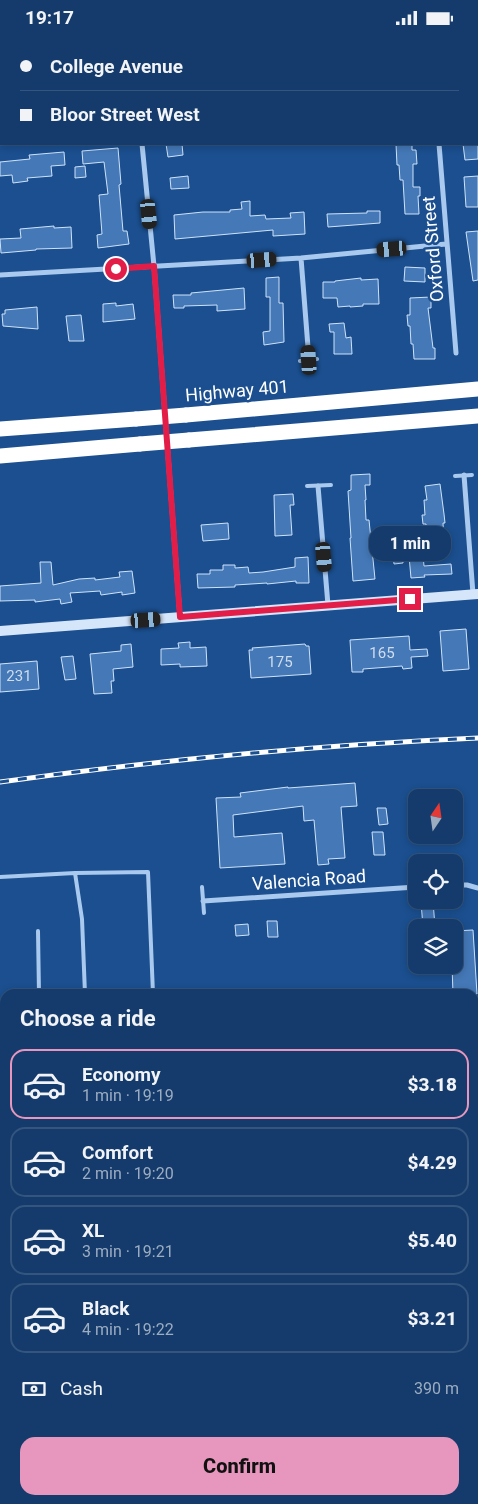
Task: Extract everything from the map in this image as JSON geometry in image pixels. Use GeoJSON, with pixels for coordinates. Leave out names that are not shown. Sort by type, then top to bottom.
{"type":"FeatureCollection","features":[{"type":"Feature","properties":{"kind":"highway","name":"Highway 401"},"geometry":{"type":"LineString","coordinates":[[0,429],[186,415],[478,389]]}},
{"type":"Feature","properties":{"kind":"highway"},"geometry":{"type":"LineString","coordinates":[[0,456],[478,416]]}},
{"type":"Feature","properties":{"kind":"main road"},"geometry":{"type":"LineString","coordinates":[[0,631],[476,594]]}},
{"type":"Feature","properties":{"kind":"street"},"geometry":{"type":"LineString","coordinates":[[142,145],[154,266],[180,617]]}},
{"type":"Feature","properties":{"kind":"street","name":"Oxford Street"},"geometry":{"type":"LineString","coordinates":[[439,145],[456,353]]}},
{"type":"Feature","properties":{"kind":"street"},"geometry":{"type":"LineString","coordinates":[[0,275],[301,258],[446,244]]}},
{"type":"Feature","properties":{"kind":"street"},"geometry":{"type":"LineString","coordinates":[[301,258],[309,360]]}},
{"type":"Feature","properties":{"kind":"street"},"geometry":{"type":"LineString","coordinates":[[464,475],[476,594]]}},
{"type":"Feature","properties":{"kind":"street"},"geometry":{"type":"LineString","coordinates":[[318,485],[328,605]]}},
{"type":"Feature","properties":{"kind":"street"},"geometry":{"type":"LineString","coordinates":[[463,885],[478,888]]}},
{"type":"Feature","properties":{"kind":"street","name":"Valencia Road"},"geometry":{"type":"LineString","coordinates":[[203,901],[408,888]]}},
{"type":"Feature","properties":{"kind":"lane"},"geometry":{"type":"LineString","coordinates":[[300,361],[317,359]]}},
{"type":"Feature","properties":{"kind":"lane"},"geometry":{"type":"LineString","coordinates":[[455,476],[472,475]]}},
{"type":"Feature","properties":{"kind":"lane"},"geometry":{"type":"LineString","coordinates":[[307,486],[331,485]]}},
{"type":"Feature","properties":{"kind":"lane"},"geometry":{"type":"LineString","coordinates":[[0,877],[148,872],[154,989]]}},
{"type":"Feature","properties":{"kind":"lane"},"geometry":{"type":"LineString","coordinates":[[75,873],[82,919],[85,989]]}},
{"type":"Feature","properties":{"kind":"lane"},"geometry":{"type":"LineString","coordinates":[[202,887],[204,913]]}},
{"type":"Feature","properties":{"kind":"lane"},"geometry":{"type":"LineString","coordinates":[[38,931],[39,989]]}},
{"type":"Feature","properties":{"kind":"building"},"geometry":{"type":"Polygon","coordinates":[[[166,145],[182,145],[183,155],[168,157],[166,145]]]}},
{"type":"Feature","properties":{"kind":"building"},"geometry":{"type":"Polygon","coordinates":[[[396,145],[412,145],[412,150],[416,150],[417,164],[413,164],[413,187],[420,187],[420,196],[418,196],[419,214],[405,214],[403,180],[400,180],[399,165],[397,165],[396,145]]]}},
{"type":"Feature","properties":{"kind":"building"},"geometry":{"type":"Polygon","coordinates":[[[463,145],[478,145],[478,159],[465,160],[463,145]]]}},
{"type":"Feature","properties":{"kind":"building"},"geometry":{"type":"Polygon","coordinates":[[[118,148],[123,231],[127,231],[129,244],[98,248],[97,235],[102,234],[99,195],[108,194],[104,162],[83,164],[82,151],[118,148]]]}},
{"type":"Feature","properties":{"kind":"building"},"geometry":{"type":"Polygon","coordinates":[[[64,152],[65,165],[51,166],[52,176],[27,178],[28,181],[13,183],[12,175],[0,176],[0,162],[30,159],[29,155],[64,152]]]}},
{"type":"Feature","properties":{"kind":"building"},"geometry":{"type":"Polygon","coordinates":[[[85,166],[86,177],[75,178],[75,167],[85,166]]]}},
{"type":"Feature","properties":{"kind":"building"},"geometry":{"type":"Polygon","coordinates":[[[188,176],[189,188],[171,189],[170,178],[188,176]]]}},
{"type":"Feature","properties":{"kind":"building"},"geometry":{"type":"Polygon","coordinates":[[[478,176],[478,207],[466,207],[464,177],[478,176]]]}},
{"type":"Feature","properties":{"kind":"building"},"geometry":{"type":"Polygon","coordinates":[[[250,201],[250,216],[265,215],[266,219],[291,218],[290,213],[304,212],[305,234],[273,236],[273,230],[175,239],[174,215],[230,212],[230,210],[242,209],[241,202],[250,201]]]}},
{"type":"Feature","properties":{"kind":"building"},"geometry":{"type":"Polygon","coordinates":[[[367,211],[380,211],[380,223],[328,227],[327,214],[367,213],[367,211]]]}},
{"type":"Feature","properties":{"kind":"building"},"geometry":{"type":"Polygon","coordinates":[[[54,226],[54,228],[71,227],[72,248],[36,249],[1,253],[0,239],[21,238],[20,229],[54,226]]]}},
{"type":"Feature","properties":{"kind":"building"},"geometry":{"type":"Polygon","coordinates":[[[478,231],[478,280],[473,281],[466,232],[478,231]]]}},
{"type":"Feature","properties":{"kind":"building"},"geometry":{"type":"Polygon","coordinates":[[[405,267],[425,268],[425,282],[404,281],[405,267]]]}},
{"type":"Feature","properties":{"kind":"building"},"geometry":{"type":"Polygon","coordinates":[[[279,277],[279,303],[283,303],[284,342],[264,345],[263,332],[270,331],[270,297],[266,297],[266,278],[279,277]]]}},
{"type":"Feature","properties":{"kind":"building"},"geometry":{"type":"Polygon","coordinates":[[[361,278],[361,280],[378,279],[379,304],[338,307],[337,298],[323,298],[323,282],[361,278]]]}},
{"type":"Feature","properties":{"kind":"building"},"geometry":{"type":"Polygon","coordinates":[[[244,288],[245,309],[217,311],[217,305],[174,308],[173,295],[191,295],[191,293],[244,288]]]}},
{"type":"Feature","properties":{"kind":"building"},"geometry":{"type":"Polygon","coordinates":[[[431,297],[431,308],[428,308],[435,359],[414,359],[407,315],[410,315],[410,298],[431,297]]]}},
{"type":"Feature","properties":{"kind":"building"},"geometry":{"type":"Polygon","coordinates":[[[116,303],[116,306],[133,304],[135,319],[103,322],[103,304],[116,303]]]}},
{"type":"Feature","properties":{"kind":"building"},"geometry":{"type":"Polygon","coordinates":[[[37,307],[38,329],[3,326],[2,314],[5,314],[5,310],[37,307]]]}},
{"type":"Feature","properties":{"kind":"building"},"geometry":{"type":"Polygon","coordinates":[[[81,315],[84,341],[69,341],[66,316],[81,315]]]}},
{"type":"Feature","properties":{"kind":"building"},"geometry":{"type":"Polygon","coordinates":[[[344,323],[346,338],[351,337],[352,354],[334,354],[334,332],[330,332],[329,324],[344,323]]]}},
{"type":"Feature","properties":{"kind":"building"},"geometry":{"type":"Polygon","coordinates":[[[370,474],[370,485],[365,485],[365,500],[366,520],[369,520],[375,579],[353,581],[348,491],[351,490],[351,475],[370,474]]]}},
{"type":"Feature","properties":{"kind":"building"},"geometry":{"type":"Polygon","coordinates":[[[440,484],[445,523],[443,523],[444,545],[427,546],[426,524],[423,524],[422,515],[425,515],[424,500],[427,500],[425,486],[440,484]]]}},
{"type":"Feature","properties":{"kind":"building"},"geometry":{"type":"Polygon","coordinates":[[[293,494],[294,505],[290,505],[292,535],[275,536],[274,495],[293,494]]]}},
{"type":"Feature","properties":{"kind":"building"},"geometry":{"type":"Polygon","coordinates":[[[228,523],[229,539],[203,541],[201,525],[228,523]]]}},
{"type":"Feature","properties":{"kind":"building"},"geometry":{"type":"Polygon","coordinates":[[[403,553],[403,563],[394,564],[393,554],[403,553]]]}},
{"type":"Feature","properties":{"kind":"building"},"geometry":{"type":"Polygon","coordinates":[[[423,555],[424,566],[451,564],[452,574],[424,575],[425,577],[411,578],[409,556],[423,555]]]}},
{"type":"Feature","properties":{"kind":"building"},"geometry":{"type":"Polygon","coordinates":[[[308,557],[309,583],[296,583],[296,581],[235,585],[235,587],[198,588],[197,574],[210,574],[210,570],[223,570],[223,565],[235,565],[235,568],[248,567],[249,573],[263,572],[295,567],[295,558],[308,557]]]}},
{"type":"Feature","properties":{"kind":"building"},"geometry":{"type":"Polygon","coordinates":[[[40,562],[51,562],[53,585],[79,579],[95,578],[95,580],[120,577],[119,572],[132,571],[135,593],[122,595],[122,592],[101,595],[100,591],[70,593],[72,602],[61,604],[60,599],[35,602],[35,600],[0,601],[0,586],[41,583],[40,562]]]}},
{"type":"Feature","properties":{"kind":"building"},"geometry":{"type":"Polygon","coordinates":[[[466,629],[469,669],[443,671],[440,631],[466,629]]]}},
{"type":"Feature","properties":{"kind":"building"},"geometry":{"type":"Polygon","coordinates":[[[409,636],[410,650],[427,649],[428,656],[411,657],[412,668],[403,669],[402,666],[363,669],[363,672],[352,672],[350,640],[409,636]]]}},
{"type":"Feature","properties":{"kind":"building"},"geometry":{"type":"Polygon","coordinates":[[[190,642],[190,648],[206,647],[207,666],[180,667],[180,664],[161,665],[161,649],[179,648],[178,643],[190,642]]]}},
{"type":"Feature","properties":{"kind":"building"},"geometry":{"type":"Polygon","coordinates":[[[131,644],[133,667],[113,669],[112,693],[94,694],[90,654],[121,651],[121,645],[131,644]]]}},
{"type":"Feature","properties":{"kind":"building"},"geometry":{"type":"Polygon","coordinates":[[[305,644],[309,646],[311,674],[251,678],[249,650],[253,650],[252,648],[305,644]]]}},
{"type":"Feature","properties":{"kind":"building"},"geometry":{"type":"Polygon","coordinates":[[[73,656],[76,679],[65,680],[61,657],[73,656]]]}},
{"type":"Feature","properties":{"kind":"building"},"geometry":{"type":"Polygon","coordinates":[[[37,661],[39,689],[0,692],[0,664],[37,661]]]}},
{"type":"Feature","properties":{"kind":"building"},"geometry":{"type":"Polygon","coordinates":[[[355,783],[357,806],[341,807],[345,858],[328,859],[329,864],[318,865],[314,820],[304,821],[303,806],[233,815],[234,837],[282,833],[285,864],[220,868],[216,798],[241,797],[240,793],[288,787],[355,783]]]}},
{"type":"Feature","properties":{"kind":"building"},"geometry":{"type":"Polygon","coordinates":[[[377,808],[386,808],[388,824],[379,825],[377,808]]]}},
{"type":"Feature","properties":{"kind":"building"},"geometry":{"type":"Polygon","coordinates":[[[372,832],[383,832],[385,855],[374,855],[372,832]]]}},
{"type":"Feature","properties":{"kind":"building"},"geometry":{"type":"Polygon","coordinates":[[[422,909],[434,909],[434,919],[422,919],[422,909]]]}},
{"type":"Feature","properties":{"kind":"building"},"geometry":{"type":"Polygon","coordinates":[[[267,921],[277,921],[278,937],[268,937],[267,921]]]}},
{"type":"Feature","properties":{"kind":"building"},"geometry":{"type":"Polygon","coordinates":[[[248,924],[249,935],[236,936],[235,925],[248,924]]]}},
{"type":"Feature","properties":{"kind":"building"},"geometry":{"type":"Polygon","coordinates":[[[473,930],[477,989],[453,989],[452,974],[463,974],[463,931],[473,930]]]}},
{"type":"Feature","properties":{"kind":"railway"},"geometry":{"type":"LineString","coordinates":[[0,782],[239,754],[478,738]]}},
{"type":"Feature","properties":{"kind":"route"},"geometry":{"type":"LineString","coordinates":[[116,269],[154,266],[180,617],[410,599]]}}]}
